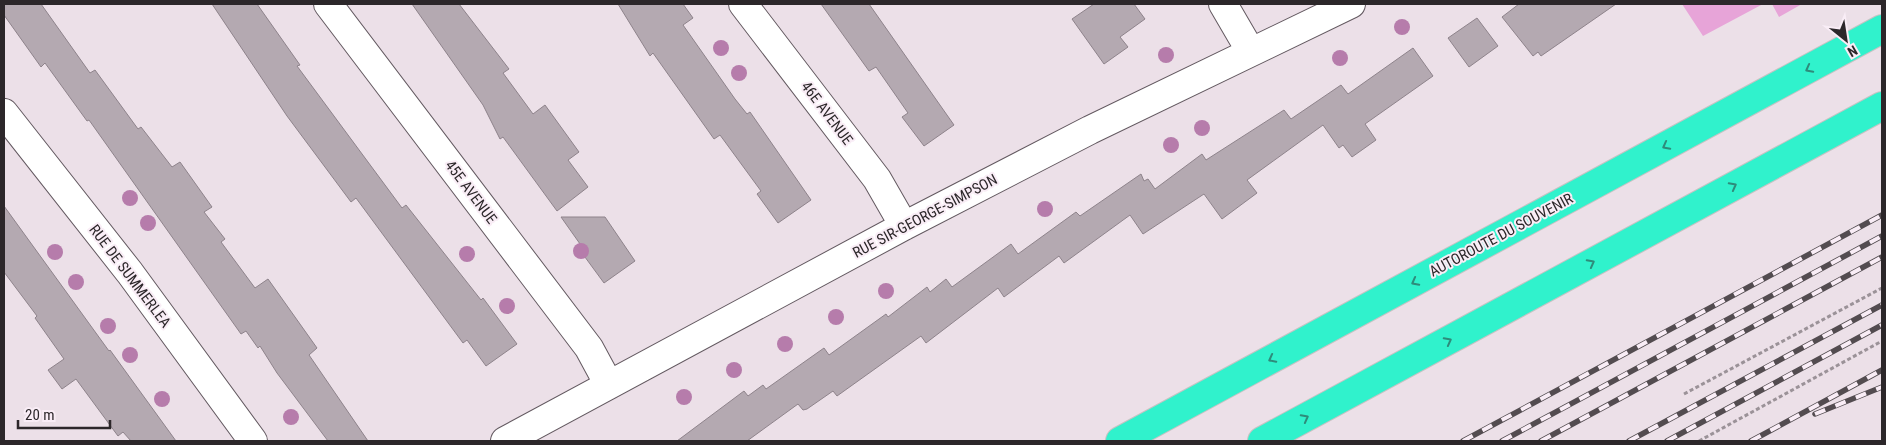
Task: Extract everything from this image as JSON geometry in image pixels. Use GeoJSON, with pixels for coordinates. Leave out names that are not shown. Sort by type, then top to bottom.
{"type":"FeatureCollection","features":[{"type":"Feature","properties":{"kind":"highway","name":"AUTOROUTE DU SOUVENIR"},"geometry":{"type":"LineString","coordinates":[[1120,441],[1882,29]]}},
{"type":"Feature","properties":{"kind":"highway"},"geometry":{"type":"LineString","coordinates":[[1262,441],[1882,106]]}},
{"type":"Feature","properties":{"kind":"street","name":"45E AVENUE"},"geometry":{"type":"LineString","coordinates":[[328,4],[589,348],[609,385]]}},
{"type":"Feature","properties":{"kind":"street","name":"46E AVENUE"},"geometry":{"type":"LineString","coordinates":[[743,4],[877,179],[904,226]]}},
{"type":"Feature","properties":{"kind":"street"},"geometry":{"type":"LineString","coordinates":[[1223,4],[1251,52]]}},
{"type":"Feature","properties":{"kind":"street","name":"RUE SIR-GEORGE-SIMPSON"},"geometry":{"type":"LineString","coordinates":[[505,441],[904,226],[1090,130],[1350,4]]}},
{"type":"Feature","properties":{"kind":"street","name":"RUE DE SUMMERLEA"},"geometry":{"type":"LineString","coordinates":[[4,113],[130,273],[253,441]]}},
{"type":"Feature","properties":{"kind":"path"},"geometry":{"type":"LineString","coordinates":[[1684,394],[1882,288]]}},
{"type":"Feature","properties":{"kind":"path"},"geometry":{"type":"LineString","coordinates":[[1699,441],[1882,342]]}},
{"type":"Feature","properties":{"kind":"shaded area"},"geometry":{"type":"Polygon","coordinates":[[[1682,4],[1763,4],[1703,36],[1682,4]]]}},
{"type":"Feature","properties":{"kind":"shaded area"},"geometry":{"type":"Polygon","coordinates":[[[1772,4],[1802,4],[1779,17],[1772,4]]]}},
{"type":"Feature","properties":{"kind":"building"},"geometry":{"type":"Polygon","coordinates":[[[4,4],[41,4],[90,73],[95,70],[138,129],[141,127],[172,167],[180,162],[212,207],[204,212],[225,239],[221,242],[255,288],[268,279],[317,348],[309,355],[368,441],[328,441],[277,373],[260,346],[258,348],[246,331],[241,334],[89,120],[87,121],[45,63],[41,67],[4,15],[4,4]]]}},
{"type":"Feature","properties":{"kind":"building"},"geometry":{"type":"Polygon","coordinates":[[[212,4],[257,4],[300,65],[297,66],[402,208],[406,205],[481,300],[483,298],[517,344],[486,366],[467,340],[463,343],[356,198],[351,202],[287,116],[212,4]]]}},
{"type":"Feature","properties":{"kind":"building"},"geometry":{"type":"Polygon","coordinates":[[[412,4],[459,4],[509,69],[503,73],[533,114],[545,105],[579,152],[568,160],[588,187],[557,211],[503,137],[500,139],[483,105],[412,4]]]}},
{"type":"Feature","properties":{"kind":"building"},"geometry":{"type":"Polygon","coordinates":[[[618,4],[683,4],[693,18],[683,25],[735,99],[747,114],[750,112],[811,200],[778,223],[757,194],[761,191],[720,135],[714,139],[653,53],[650,56],[618,4]]]}},
{"type":"Feature","properties":{"kind":"building"},"geometry":{"type":"Polygon","coordinates":[[[821,4],[869,4],[954,125],[924,146],[902,117],[908,113],[876,67],[869,71],[821,4]]]}},
{"type":"Feature","properties":{"kind":"building"},"geometry":{"type":"Polygon","coordinates":[[[1094,4],[1134,4],[1145,19],[1120,37],[1128,47],[1104,64],[1072,19],[1094,4]]]}},
{"type":"Feature","properties":{"kind":"building"},"geometry":{"type":"Polygon","coordinates":[[[1519,4],[1616,4],[1541,56],[1538,52],[1533,56],[1502,17],[1519,4]]]}},
{"type":"Feature","properties":{"kind":"building"},"geometry":{"type":"Polygon","coordinates":[[[1477,18],[1498,46],[1469,67],[1448,38],[1477,18]]]}},
{"type":"Feature","properties":{"kind":"building"},"geometry":{"type":"Polygon","coordinates":[[[1413,48],[1433,76],[1365,124],[1376,140],[1352,157],[1343,145],[1339,148],[1323,125],[1247,180],[1257,193],[1222,219],[1204,194],[1143,234],[1130,215],[1064,263],[1059,256],[1004,297],[998,288],[926,343],[921,336],[837,396],[833,391],[803,410],[798,404],[747,441],[677,441],[744,391],[748,396],[763,385],[766,389],[824,348],[829,355],[886,314],[888,317],[927,287],[930,292],[946,279],[952,287],[1011,244],[1018,254],[1076,212],[1080,216],[1141,174],[1144,181],[1148,179],[1155,189],[1202,154],[1206,160],[1284,110],[1291,119],[1341,85],[1348,94],[1413,48]]]}},
{"type":"Feature","properties":{"kind":"building"},"geometry":{"type":"Polygon","coordinates":[[[4,206],[176,441],[131,441],[123,432],[118,436],[76,379],[62,389],[48,370],[64,359],[35,318],[37,316],[4,272],[4,206]]]}},
{"type":"Feature","properties":{"kind":"building"},"geometry":{"type":"Polygon","coordinates":[[[561,217],[605,217],[635,261],[604,283],[582,253],[585,251],[561,217]]]}},
{"type":"Feature","properties":{"kind":"railway"},"geometry":{"type":"LineString","coordinates":[[1463,441],[1882,215]]}},
{"type":"Feature","properties":{"kind":"railway"},"geometry":{"type":"LineString","coordinates":[[1502,441],[1882,236]]}},
{"type":"Feature","properties":{"kind":"railway"},"geometry":{"type":"LineString","coordinates":[[1541,441],[1882,257]]}},
{"type":"Feature","properties":{"kind":"railway"},"geometry":{"type":"LineString","coordinates":[[1629,441],[1882,305]]}},
{"type":"Feature","properties":{"kind":"railway"},"geometry":{"type":"LineString","coordinates":[[1667,441],[1882,325]]}},
{"type":"Feature","properties":{"kind":"railway"},"geometry":{"type":"LineString","coordinates":[[1751,441],[1882,370]]}},
{"type":"Feature","properties":{"kind":"railway"},"geometry":{"type":"LineString","coordinates":[[1815,414],[1882,387]]}}]}
